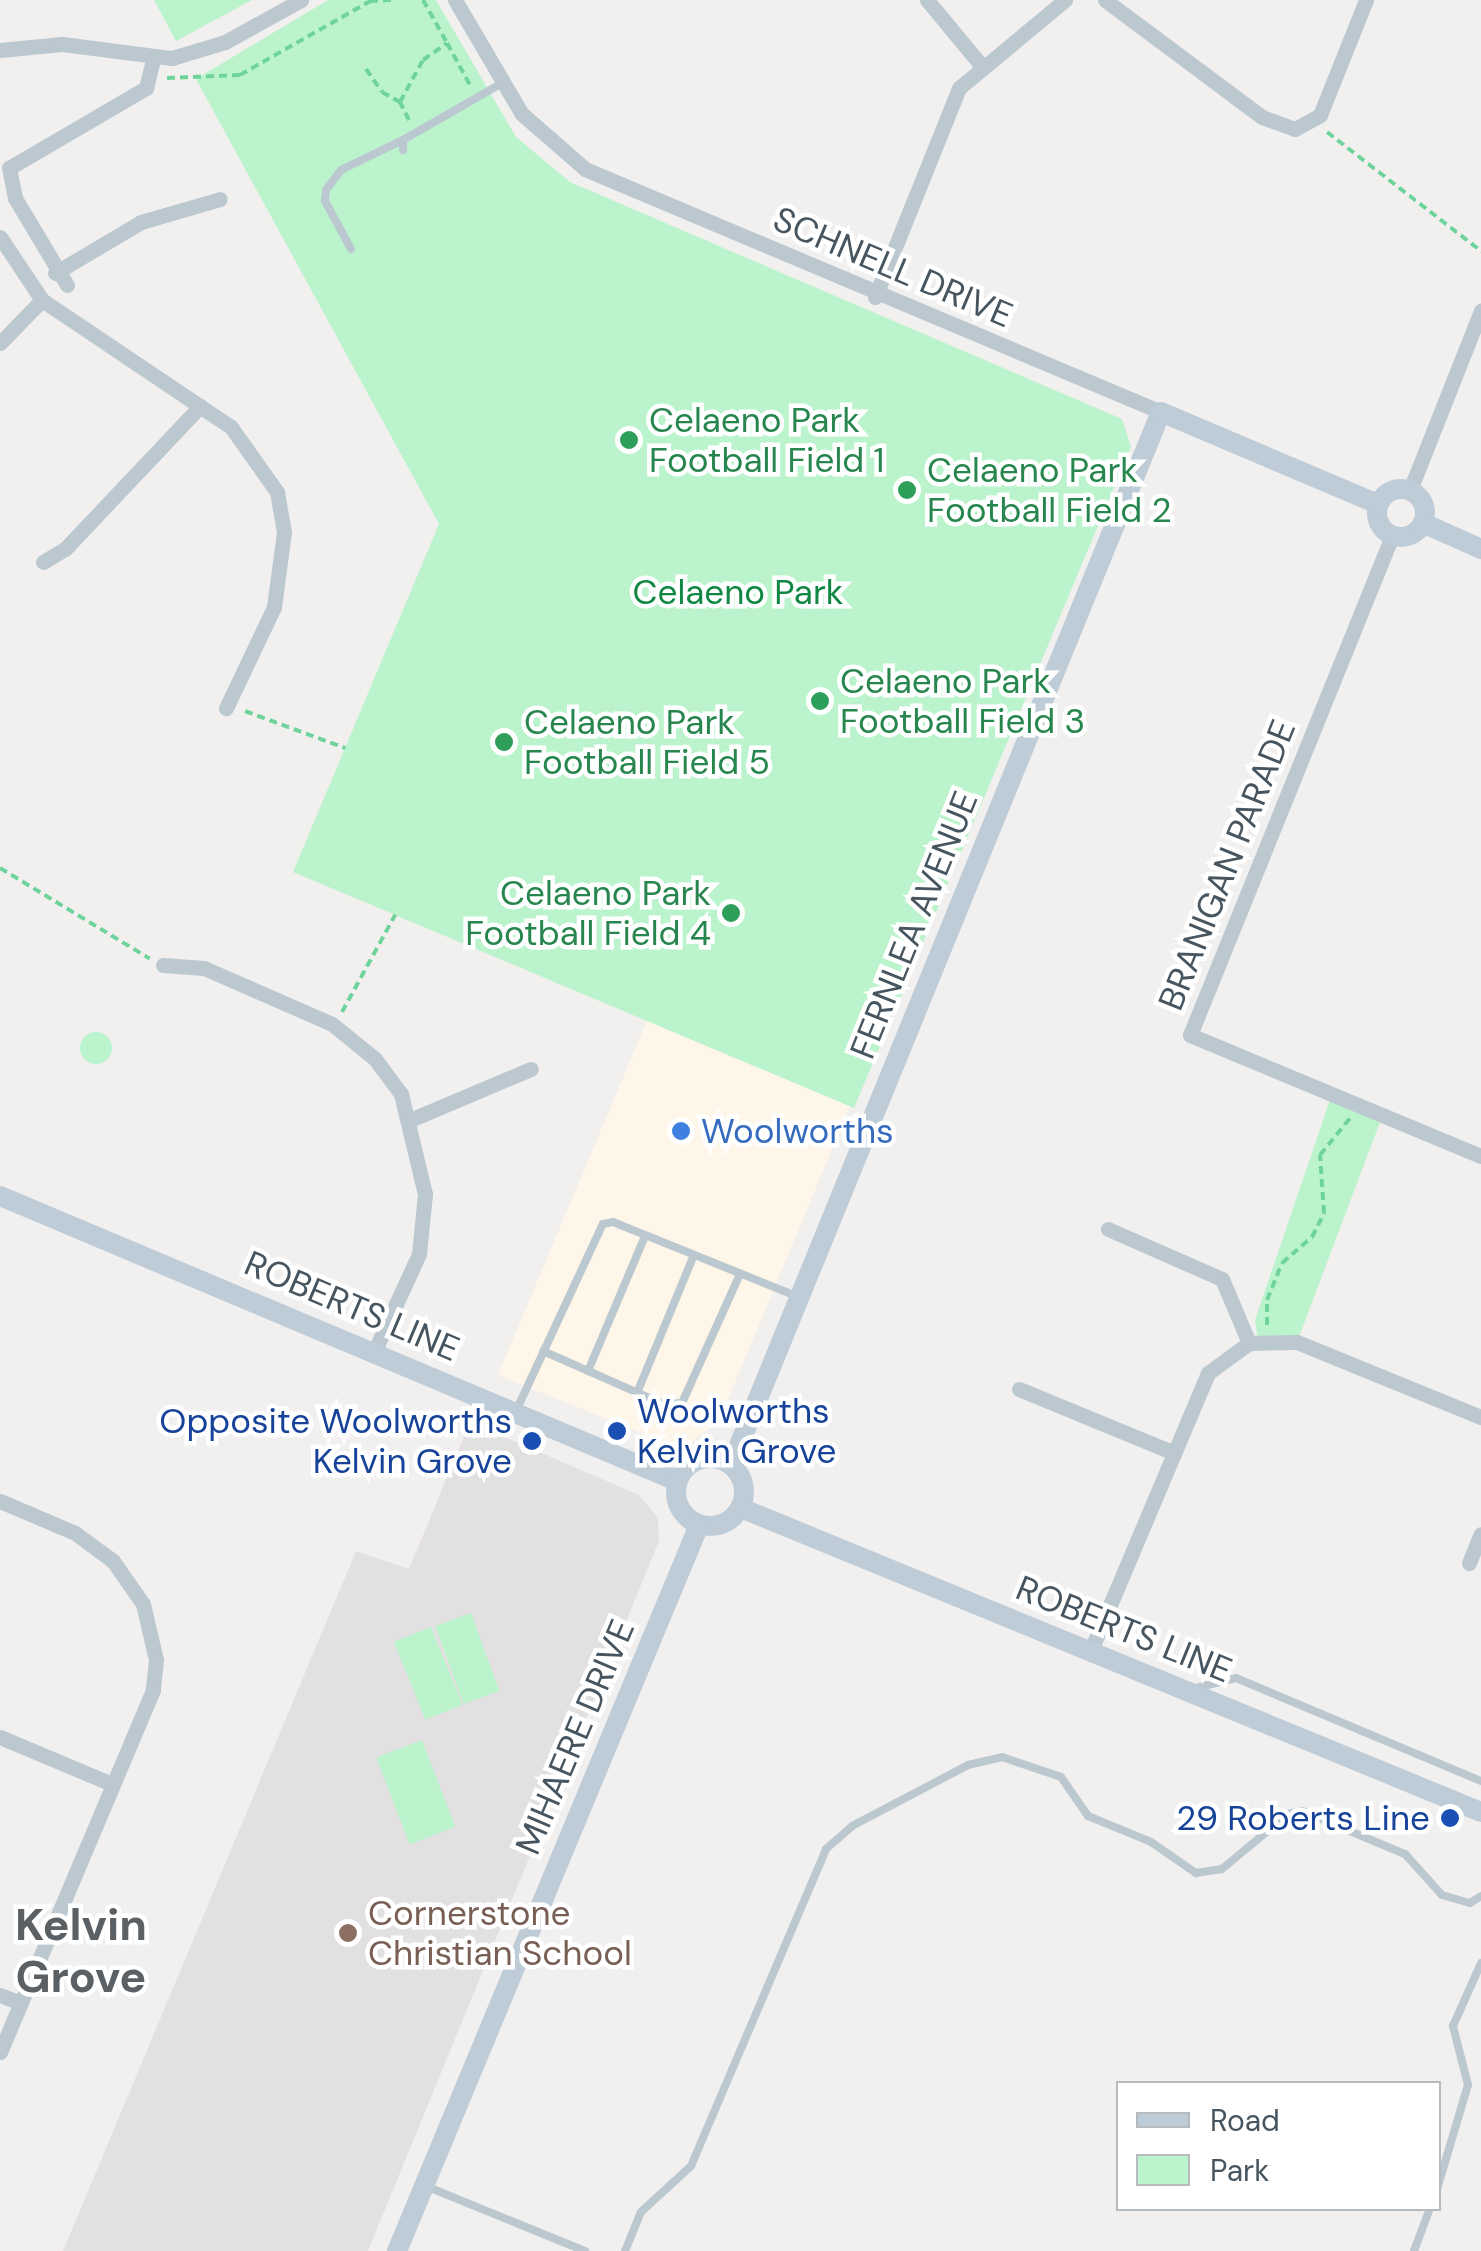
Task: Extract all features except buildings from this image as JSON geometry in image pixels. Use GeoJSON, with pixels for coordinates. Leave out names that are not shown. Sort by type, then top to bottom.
{"type":"FeatureCollection","features":[{"type":"Feature","properties":{"kind":"main road","name":"SCHNELL DRIVE"},"geometry":{"type":"LineString","coordinates":[[1160,412],[1378,504]]}},
{"type":"Feature","properties":{"kind":"main road","name":"FERNLEA AVENUE"},"geometry":{"type":"LineString","coordinates":[[731,1465],[796,1296],[1160,412]]}},
{"type":"Feature","properties":{"kind":"main road"},"geometry":{"type":"LineString","coordinates":[[1410,490],[1425,508],[1423,523],[1406,537],[1392,536],[1380,526],[1378,504],[1388,492],[1410,490]]}},
{"type":"Feature","properties":{"kind":"main road"},"geometry":{"type":"LineString","coordinates":[[1423,523],[1481,549]]}},
{"type":"Feature","properties":{"kind":"main road","name":"ROBERTS LINE"},"geometry":{"type":"LineString","coordinates":[[0,1196],[375,1350],[678,1481]]}},
{"type":"Feature","properties":{"kind":"main road"},"geometry":{"type":"LineString","coordinates":[[700,1459],[731,1465],[744,1484],[741,1508],[728,1522],[699,1525],[677,1502],[678,1481],[700,1459]]}},
{"type":"Feature","properties":{"kind":"main road","name":"ROBERTS LINE"},"geometry":{"type":"LineString","coordinates":[[741,1508],[1481,1812]]}},
{"type":"Feature","properties":{"kind":"main road","name":"MIHAERE DRIVE"},"geometry":{"type":"LineString","coordinates":[[397,2251],[699,1525]]}},
{"type":"Feature","properties":{"kind":"street"},"geometry":{"type":"LineString","coordinates":[[0,50],[62,44],[152,59],[225,42],[301,0]]}},
{"type":"Feature","properties":{"kind":"street","name":"SCHNELL DRIVE"},"geometry":{"type":"LineString","coordinates":[[455,0],[502,83],[540,134],[585,169],[875,296],[1160,412]]}},
{"type":"Feature","properties":{"kind":"street"},"geometry":{"type":"LineString","coordinates":[[927,0],[981,65]]}},
{"type":"Feature","properties":{"kind":"street"},"geometry":{"type":"LineString","coordinates":[[875,296],[960,88],[981,65],[1065,0]]}},
{"type":"Feature","properties":{"kind":"street"},"geometry":{"type":"LineString","coordinates":[[1104,0],[1262,117],[1296,128],[1309,126],[1320,116],[1366,0]]}},
{"type":"Feature","properties":{"kind":"street"},"geometry":{"type":"LineString","coordinates":[[67,285],[55,273],[15,198],[10,168],[146,88],[152,59]]}},
{"type":"Feature","properties":{"kind":"street"},"geometry":{"type":"LineString","coordinates":[[55,273],[141,222],[220,199]]}},
{"type":"Feature","properties":{"kind":"street"},"geometry":{"type":"LineString","coordinates":[[0,238],[42,300],[231,428],[277,492],[284,532],[274,607],[226,708]]}},
{"type":"Feature","properties":{"kind":"street"},"geometry":{"type":"LineString","coordinates":[[0,343],[42,300]]}},
{"type":"Feature","properties":{"kind":"street"},"geometry":{"type":"LineString","coordinates":[[1410,490],[1481,312]]}},
{"type":"Feature","properties":{"kind":"street"},"geometry":{"type":"LineString","coordinates":[[43,562],[66,549],[200,406]]}},
{"type":"Feature","properties":{"kind":"street","name":"BRANIGAN PARADE"},"geometry":{"type":"LineString","coordinates":[[1392,536],[1190,1035],[1355,1107],[1481,1156]]}},
{"type":"Feature","properties":{"kind":"street"},"geometry":{"type":"LineString","coordinates":[[163,965],[204,968],[335,1025],[375,1059],[401,1094],[425,1194],[419,1254],[375,1350]]}},
{"type":"Feature","properties":{"kind":"street"},"geometry":{"type":"LineString","coordinates":[[410,1120],[531,1068]]}},
{"type":"Feature","properties":{"kind":"street"},"geometry":{"type":"LineString","coordinates":[[1108,1230],[1222,1279],[1249,1343]]}},
{"type":"Feature","properties":{"kind":"street"},"geometry":{"type":"LineString","coordinates":[[1091,1650],[1208,1373],[1249,1343],[1296,1342],[1481,1417]]}},
{"type":"Feature","properties":{"kind":"street"},"geometry":{"type":"LineString","coordinates":[[1019,1389],[1174,1454]]}},
{"type":"Feature","properties":{"kind":"street"},"geometry":{"type":"LineString","coordinates":[[0,1501],[94,1544],[143,1604],[156,1660],[153,1690],[0,2052]]}},
{"type":"Feature","properties":{"kind":"street"},"geometry":{"type":"LineString","coordinates":[[1469,1562],[1481,1534]]}},
{"type":"Feature","properties":{"kind":"street"},"geometry":{"type":"LineString","coordinates":[[0,1736],[112,1784]]}},
{"type":"Feature","properties":{"kind":"street"},"geometry":{"type":"LineString","coordinates":[[0,1995],[20,2003]]}},
{"type":"Feature","properties":{"kind":"lane"},"geometry":{"type":"LineString","coordinates":[[351,249],[325,201],[326,190],[342,170],[403,145],[416,133],[502,83]]}},
{"type":"Feature","properties":{"kind":"lane"},"geometry":{"type":"LineString","coordinates":[[516,1411],[598,1228],[614,1222],[796,1296]]}},
{"type":"Feature","properties":{"kind":"lane"},"geometry":{"type":"LineString","coordinates":[[588,1371],[646,1236]]}},
{"type":"Feature","properties":{"kind":"lane"},"geometry":{"type":"LineString","coordinates":[[636,1393],[694,1256]]}},
{"type":"Feature","properties":{"kind":"lane"},"geometry":{"type":"LineString","coordinates":[[543,1351],[666,1406],[685,1400],[740,1274]]}},
{"type":"Feature","properties":{"kind":"lane"},"geometry":{"type":"LineString","coordinates":[[1188,1690],[1236,1678],[1481,1782]]}},
{"type":"Feature","properties":{"kind":"lane"},"geometry":{"type":"LineString","coordinates":[[624,2251],[641,2212],[691,2166],[826,1848],[852,1826],[968,1765],[1002,1757],[1060,1777],[1088,1816],[1152,1842],[1196,1874],[1222,1869],[1288,1814],[1302,1811],[1405,1854],[1442,1896],[1470,1903],[1481,1896]]}},
{"type":"Feature","properties":{"kind":"lane"},"geometry":{"type":"LineString","coordinates":[[1441,2176],[1468,2085],[1453,2026],[1481,1963]]}},
{"type":"Feature","properties":{"kind":"lane"},"geometry":{"type":"LineString","coordinates":[[424,2185],[585,2251]]}},
{"type":"Feature","properties":{"kind":"lane"},"geometry":{"type":"LineString","coordinates":[[1414,2251],[1429,2211]]}},
{"type":"Feature","properties":{"kind":"path"},"geometry":{"type":"LineString","coordinates":[[148,79],[198,72],[240,75],[370,1],[392,0]]}},
{"type":"Feature","properties":{"kind":"path"},"geometry":{"type":"LineString","coordinates":[[423,0],[478,98]]}},
{"type":"Feature","properties":{"kind":"path"},"geometry":{"type":"LineString","coordinates":[[400,102],[423,60],[447,43]]}},
{"type":"Feature","properties":{"kind":"path"},"geometry":{"type":"LineString","coordinates":[[366,69],[382,92],[400,102],[416,133]]}},
{"type":"Feature","properties":{"kind":"path"},"geometry":{"type":"LineString","coordinates":[[1309,126],[1334,134],[1481,251]]}},
{"type":"Feature","properties":{"kind":"path"},"geometry":{"type":"LineString","coordinates":[[226,708],[266,714],[345,748]]}},
{"type":"Feature","properties":{"kind":"path"},"geometry":{"type":"LineString","coordinates":[[0,868],[163,965]]}},
{"type":"Feature","properties":{"kind":"path"},"geometry":{"type":"LineString","coordinates":[[335,1025],[396,915]]}},
{"type":"Feature","properties":{"kind":"path"},"geometry":{"type":"LineString","coordinates":[[1266,1340],[1267,1300],[1282,1262],[1312,1237],[1324,1213],[1320,1155],[1346,1130],[1355,1107]]}},
{"type":"Feature","properties":{"kind":"shaded area"},"geometry":{"type":"Polygon","coordinates":[[[647,1021],[850,1106],[719,1421],[691,1442],[674,1446],[498,1375],[647,1021]]]}},
{"type":"Feature","properties":{"kind":"shaded area","name":"Cornerstone Christian School"},"geometry":{"type":"Polygon","coordinates":[[[470,1422],[639,1495],[658,1518],[659,1541],[368,2251],[63,2251],[356,1551],[409,1569],[470,1422]]]}},
{"type":"Feature","properties":{"kind":"green space"},"geometry":{"type":"Polygon","coordinates":[[[154,0],[252,0],[176,41],[154,0]]]}},
{"type":"Feature","properties":{"kind":"green space","name":"Celaeno Park"},"geometry":{"type":"Polygon","coordinates":[[[328,0],[436,0],[516,137],[570,182],[1122,419],[1131,447],[854,1108],[293,872],[439,524],[196,79],[328,0]]]}},
{"type":"Feature","properties":{"kind":"green space"},"geometry":{"type":"Polygon","coordinates":[[[96,1032],[108,1036],[112,1048],[108,1060],[96,1064],[84,1060],[80,1048],[84,1036],[96,1032]]]}},
{"type":"Feature","properties":{"kind":"green space"},"geometry":{"type":"Polygon","coordinates":[[[1331,1097],[1382,1117],[1297,1342],[1258,1341],[1255,1320],[1331,1097]]]}},
{"type":"Feature","properties":{"kind":"green space"},"geometry":{"type":"Polygon","coordinates":[[[471,1613],[499,1691],[464,1704],[435,1626],[471,1613]]]}},
{"type":"Feature","properties":{"kind":"green space"},"geometry":{"type":"Polygon","coordinates":[[[431,1627],[462,1705],[425,1720],[394,1642],[431,1627]]]}},
{"type":"Feature","properties":{"kind":"green space"},"geometry":{"type":"Polygon","coordinates":[[[422,1740],[455,1827],[410,1844],[376,1758],[422,1740]]]}},
{"type":"Feature","properties":{"kind":"place","name":"Celaeno Park Football Field 1"},"geometry":{"type":"Point","coordinates":[629,440]}},
{"type":"Feature","properties":{"kind":"place","name":"Celaeno Park Football Field 2"},"geometry":{"type":"Point","coordinates":[907,490]}},
{"type":"Feature","properties":{"kind":"place","name":"Celaeno Park Football Field 3"},"geometry":{"type":"Point","coordinates":[820,701]}},
{"type":"Feature","properties":{"kind":"place","name":"Celaeno Park Football Field 5"},"geometry":{"type":"Point","coordinates":[504,742]}},
{"type":"Feature","properties":{"kind":"place","name":"Celaeno Park Football Field 4"},"geometry":{"type":"Point","coordinates":[731,913]}},
{"type":"Feature","properties":{"kind":"place","name":"Woolworths"},"geometry":{"type":"Point","coordinates":[681,1131]}},
{"type":"Feature","properties":{"kind":"place","name":"Woolworths Kelvin Grove"},"geometry":{"type":"Point","coordinates":[617,1431]}},
{"type":"Feature","properties":{"kind":"place","name":"Opposite Woolworths Kelvin Grove"},"geometry":{"type":"Point","coordinates":[532,1441]}},
{"type":"Feature","properties":{"kind":"place","name":"29 Roberts Line"},"geometry":{"type":"Point","coordinates":[1450,1818]}},
{"type":"Feature","properties":{"kind":"place","name":"Cornerstone Christian School"},"geometry":{"type":"Point","coordinates":[348,1933]}},
{"type":"Feature","properties":{"kind":"district","name":"Kelvin Grove"},"geometry":{"type":"Point","coordinates":[81,1951]}}]}
